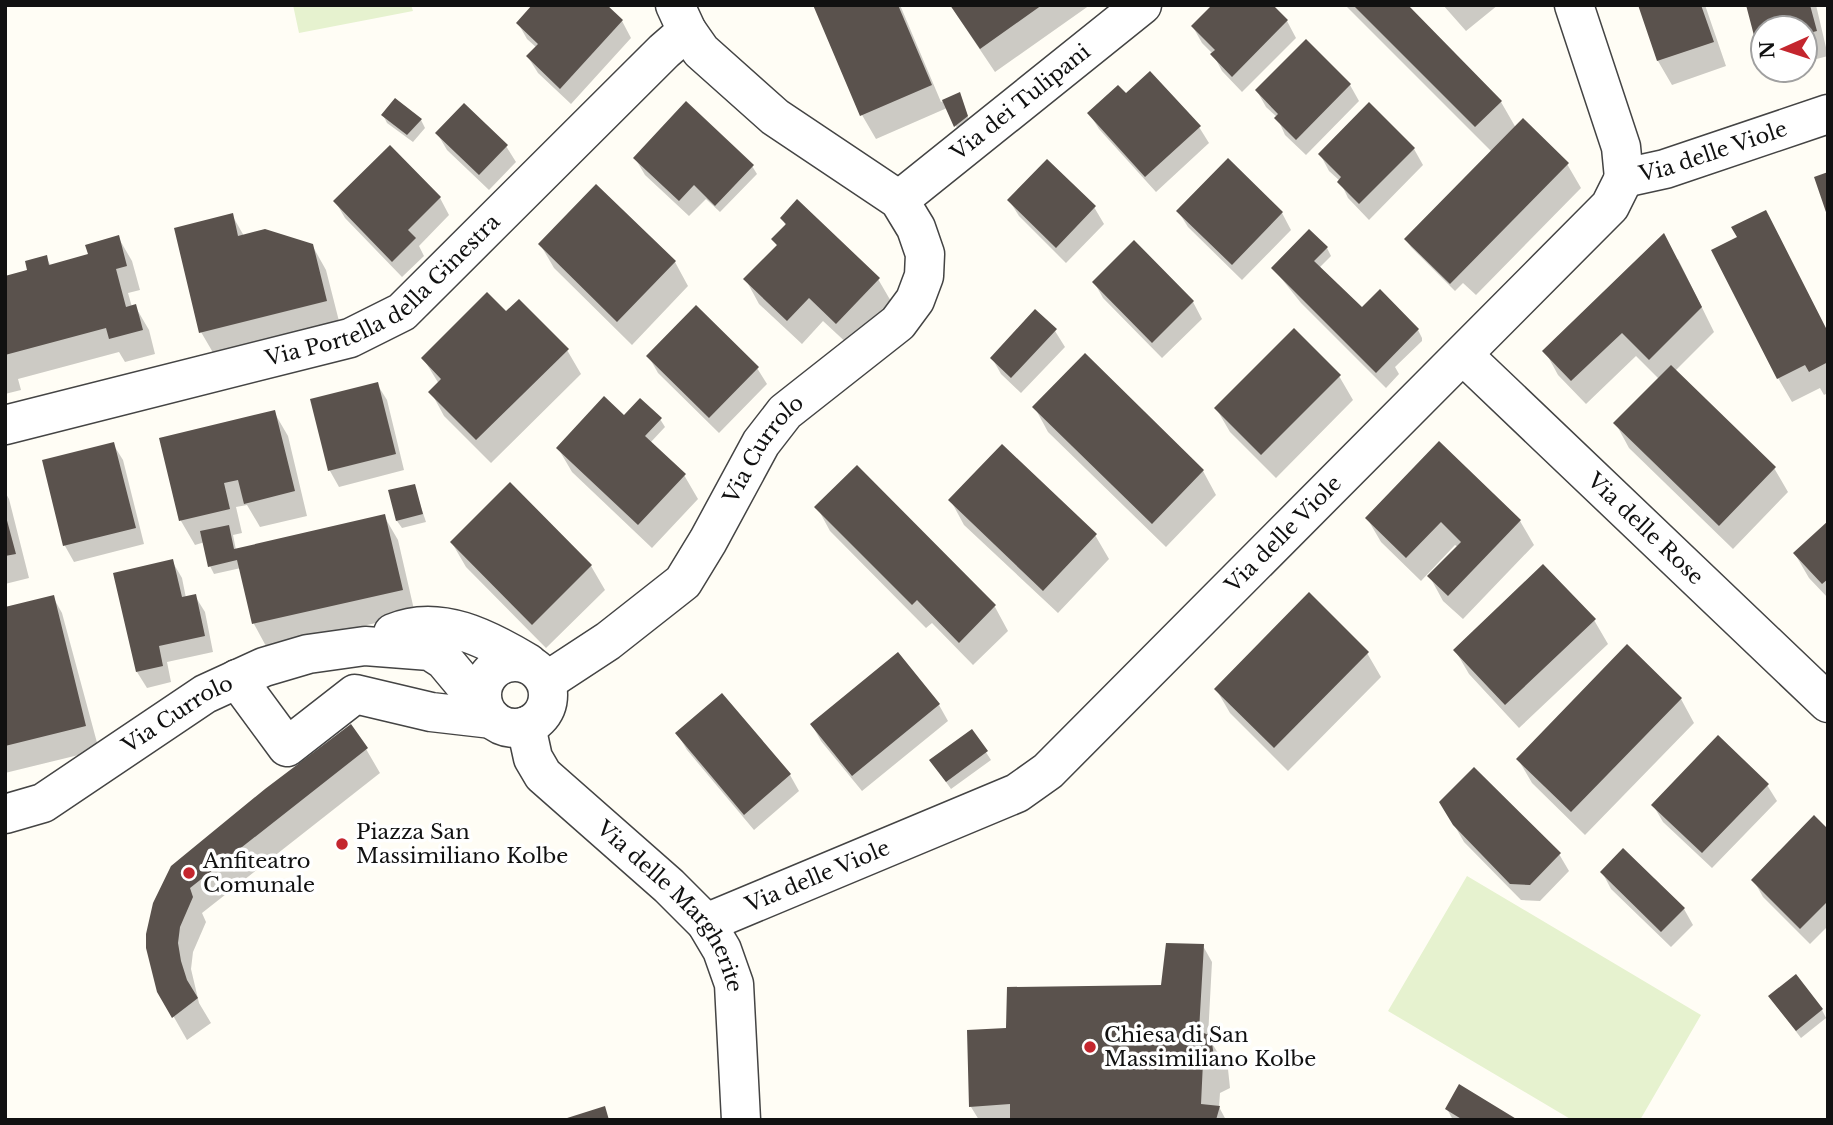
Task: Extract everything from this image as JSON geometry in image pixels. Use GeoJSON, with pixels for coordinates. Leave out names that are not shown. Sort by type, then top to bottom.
{"type":"FeatureCollection","features":[{"type":"Feature","properties":{"kind":"street","name":"Via dei Tulipani"},"geometry":{"type":"LineString","coordinates":[[900,200],[1142,5]]}},
{"type":"Feature","properties":{"kind":"street"},"geometry":{"type":"LineString","coordinates":[[1574,5],[1621,148],[1624,178]]}},
{"type":"Feature","properties":{"kind":"street","name":"Via Portella della Ginestra"},"geometry":{"type":"LineString","coordinates":[[681,18],[701,51],[775,117],[900,200]]}},
{"type":"Feature","properties":{"kind":"street","name":"Via Portella della Ginestra"},"geometry":{"type":"LineString","coordinates":[[5,425],[350,338],[402,312],[664,51],[681,18]]}},
{"type":"Feature","properties":{"kind":"street","name":"Via delle Viole"},"geometry":{"type":"LineString","coordinates":[[706,923],[1017,793],[1048,771],[1610,206],[1624,178],[1665,169],[1828,114]]}},
{"type":"Feature","properties":{"kind":"street","name":"Via Currolo"},"geometry":{"type":"LineString","coordinates":[[537,672],[608,641],[683,582],[761,443],[785,412],[898,323],[915,300],[924,276],[925,254],[916,228],[900,200]]}},
{"type":"Feature","properties":{"kind":"street","name":"Via delle Rose"},"geometry":{"type":"LineString","coordinates":[[1463,355],[1828,703]]}},
{"type":"Feature","properties":{"kind":"street"},"geometry":{"type":"LineString","coordinates":[[237,679],[287,747],[355,694],[431,712],[501,718],[540,719],[547,707],[549,694],[537,672],[481,637],[430,625],[404,628],[365,646]]}},
{"type":"Feature","properties":{"kind":"street","name":"Via Currolo"},"geometry":{"type":"LineString","coordinates":[[5,814],[44,803],[205,695],[237,679],[264,667],[309,654],[365,646]]}},
{"type":"Feature","properties":{"kind":"street"},"geometry":{"type":"LineString","coordinates":[[365,646],[430,651],[444,660],[501,718]]}},
{"type":"Feature","properties":{"kind":"street"},"geometry":{"type":"LineString","coordinates":[[501,718],[482,695],[484,681],[491,671],[502,663],[515,660],[537,672]]}},
{"type":"Feature","properties":{"kind":"street","name":"Via delle Margherite"},"geometry":{"type":"LineString","coordinates":[[501,718],[544,775],[669,886],[706,923],[722,950],[734,984],[741,1120]]}},
{"type":"Feature","properties":{"kind":"green space"},"geometry":{"type":"Polygon","coordinates":[[[293,5],[411,5],[413,11],[299,33],[293,5]]]}},
{"type":"Feature","properties":{"kind":"green space"},"geometry":{"type":"Polygon","coordinates":[[[1467,876],[1701,1015],[1640,1120],[1572,1120],[1388,1011],[1467,876]]]}},
{"type":"Feature","properties":{"kind":"building"},"geometry":{"type":"Polygon","coordinates":[[[532,5],[607,5],[623,20],[560,89],[526,56],[538,44],[516,23],[532,5]]]}},
{"type":"Feature","properties":{"kind":"building"},"geometry":{"type":"Polygon","coordinates":[[[813,5],[898,5],[932,85],[860,116],[813,5]]]}},
{"type":"Feature","properties":{"kind":"building"},"geometry":{"type":"Polygon","coordinates":[[[950,5],[1042,5],[980,49],[950,5]]]}},
{"type":"Feature","properties":{"kind":"building"},"geometry":{"type":"Polygon","coordinates":[[[1212,5],[1273,5],[1288,20],[1232,77],[1210,54],[1215,50],[1191,26],[1212,5]]]}},
{"type":"Feature","properties":{"kind":"building"},"geometry":{"type":"Polygon","coordinates":[[[1353,5],[1408,5],[1502,101],[1475,127],[1353,5]]]}},
{"type":"Feature","properties":{"kind":"building"},"geometry":{"type":"Polygon","coordinates":[[[1638,5],[1701,5],[1714,42],[1657,61],[1638,5]]]}},
{"type":"Feature","properties":{"kind":"building"},"geometry":{"type":"Polygon","coordinates":[[[1746,5],[1810,5],[1812,14],[1749,14],[1749,16],[1746,5]]]}},
{"type":"Feature","properties":{"kind":"building"},"geometry":{"type":"Polygon","coordinates":[[[1306,39],[1351,84],[1296,140],[1274,118],[1278,114],[1255,90],[1306,39]]]}},
{"type":"Feature","properties":{"kind":"building"},"geometry":{"type":"Polygon","coordinates":[[[1150,71],[1201,126],[1145,177],[1087,113],[1118,85],[1126,93],[1150,71]]]}},
{"type":"Feature","properties":{"kind":"building"},"geometry":{"type":"Polygon","coordinates":[[[960,92],[968,116],[954,127],[942,100],[960,92]]]}},
{"type":"Feature","properties":{"kind":"building"},"geometry":{"type":"Polygon","coordinates":[[[395,98],[422,119],[407,135],[381,115],[395,98]]]}},
{"type":"Feature","properties":{"kind":"building"},"geometry":{"type":"Polygon","coordinates":[[[686,101],[754,165],[715,206],[694,185],[679,201],[633,158],[686,101]]]}},
{"type":"Feature","properties":{"kind":"building"},"geometry":{"type":"Polygon","coordinates":[[[1369,102],[1415,148],[1359,204],[1337,182],[1341,177],[1318,154],[1369,102]]]}},
{"type":"Feature","properties":{"kind":"building"},"geometry":{"type":"Polygon","coordinates":[[[464,103],[508,145],[479,175],[435,133],[464,103]]]}},
{"type":"Feature","properties":{"kind":"building"},"geometry":{"type":"Polygon","coordinates":[[[1523,118],[1569,163],[1450,284],[1404,239],[1523,118]]]}},
{"type":"Feature","properties":{"kind":"building"},"geometry":{"type":"Polygon","coordinates":[[[390,145],[441,197],[408,230],[416,238],[392,262],[333,201],[390,145]]]}},
{"type":"Feature","properties":{"kind":"building"},"geometry":{"type":"Polygon","coordinates":[[[1228,158],[1283,212],[1232,265],[1176,211],[1228,158]]]}},
{"type":"Feature","properties":{"kind":"building"},"geometry":{"type":"Polygon","coordinates":[[[1047,159],[1096,206],[1056,248],[1007,200],[1047,159]]]}},
{"type":"Feature","properties":{"kind":"building"},"geometry":{"type":"Polygon","coordinates":[[[1828,172],[1828,215],[1827,215],[1814,177],[1828,172]]]}},
{"type":"Feature","properties":{"kind":"building"},"geometry":{"type":"Polygon","coordinates":[[[596,184],[676,261],[617,322],[538,244],[596,184]]]}},
{"type":"Feature","properties":{"kind":"building"},"geometry":{"type":"Polygon","coordinates":[[[797,199],[880,278],[836,324],[809,298],[787,321],[743,279],[777,245],[771,239],[786,224],[780,218],[797,199]]]}},
{"type":"Feature","properties":{"kind":"building"},"geometry":{"type":"Polygon","coordinates":[[[1766,210],[1828,332],[1828,362],[1809,372],[1805,365],[1777,379],[1711,250],[1737,237],[1731,227],[1766,210]]]}},
{"type":"Feature","properties":{"kind":"building"},"geometry":{"type":"Polygon","coordinates":[[[233,213],[238,236],[265,229],[313,244],[327,301],[199,333],[174,228],[233,213]]]}},
{"type":"Feature","properties":{"kind":"building"},"geometry":{"type":"Polygon","coordinates":[[[1309,229],[1328,247],[1314,261],[1362,307],[1380,289],[1419,329],[1376,373],[1271,268],[1309,229]]]}},
{"type":"Feature","properties":{"kind":"building"},"geometry":{"type":"Polygon","coordinates":[[[1664,233],[1702,307],[1649,360],[1622,333],[1571,381],[1542,351],[1664,233]]]}},
{"type":"Feature","properties":{"kind":"building"},"geometry":{"type":"Polygon","coordinates":[[[119,235],[127,266],[116,269],[126,307],[136,304],[143,330],[109,339],[106,328],[5,355],[5,276],[27,270],[25,261],[47,255],[49,265],[88,254],[85,245],[119,235]]]}},
{"type":"Feature","properties":{"kind":"building"},"geometry":{"type":"Polygon","coordinates":[[[1134,240],[1194,301],[1152,343],[1092,282],[1134,240]]]}},
{"type":"Feature","properties":{"kind":"building"},"geometry":{"type":"Polygon","coordinates":[[[487,292],[506,311],[519,299],[569,349],[476,440],[428,392],[441,379],[421,358],[487,292]]]}},
{"type":"Feature","properties":{"kind":"building"},"geometry":{"type":"Polygon","coordinates":[[[696,305],[759,367],[709,418],[646,356],[696,305]]]}},
{"type":"Feature","properties":{"kind":"building"},"geometry":{"type":"Polygon","coordinates":[[[1035,309],[1057,329],[1011,378],[990,358],[1035,309]]]}},
{"type":"Feature","properties":{"kind":"building"},"geometry":{"type":"Polygon","coordinates":[[[1294,328],[1341,375],[1261,455],[1214,408],[1294,328]]]}},
{"type":"Feature","properties":{"kind":"building"},"geometry":{"type":"Polygon","coordinates":[[[1085,353],[1204,470],[1152,524],[1032,407],[1085,353]]]}},
{"type":"Feature","properties":{"kind":"building"},"geometry":{"type":"Polygon","coordinates":[[[1671,365],[1776,467],[1719,526],[1613,423],[1671,365]]]}},
{"type":"Feature","properties":{"kind":"building"},"geometry":{"type":"Polygon","coordinates":[[[378,382],[396,454],[328,471],[310,399],[378,382]]]}},
{"type":"Feature","properties":{"kind":"building"},"geometry":{"type":"Polygon","coordinates":[[[604,396],[624,415],[640,398],[662,418],[645,436],[686,474],[638,525],[556,448],[604,396]]]}},
{"type":"Feature","properties":{"kind":"building"},"geometry":{"type":"Polygon","coordinates":[[[275,410],[295,491],[244,504],[238,480],[224,483],[230,509],[179,521],[159,438],[275,410]]]}},
{"type":"Feature","properties":{"kind":"building"},"geometry":{"type":"Polygon","coordinates":[[[1439,441],[1521,520],[1448,596],[1427,576],[1461,542],[1441,522],[1406,558],[1365,518],[1439,441]]]}},
{"type":"Feature","properties":{"kind":"building"},"geometry":{"type":"Polygon","coordinates":[[[114,442],[136,528],[63,546],[42,460],[114,442]]]}},
{"type":"Feature","properties":{"kind":"building"},"geometry":{"type":"Polygon","coordinates":[[[1002,444],[1097,534],[1043,591],[948,500],[1002,444]]]}},
{"type":"Feature","properties":{"kind":"building"},"geometry":{"type":"Polygon","coordinates":[[[857,465],[996,605],[959,643],[917,600],[912,605],[814,507],[857,465]]]}},
{"type":"Feature","properties":{"kind":"building"},"geometry":{"type":"Polygon","coordinates":[[[510,482],[592,565],[532,625],[450,542],[510,482]]]}},
{"type":"Feature","properties":{"kind":"building"},"geometry":{"type":"Polygon","coordinates":[[[415,484],[423,514],[396,521],[388,490],[415,484]]]}},
{"type":"Feature","properties":{"kind":"building"},"geometry":{"type":"Polygon","coordinates":[[[5,513],[16,554],[5,556],[5,513]]]}},
{"type":"Feature","properties":{"kind":"building"},"geometry":{"type":"Polygon","coordinates":[[[385,514],[403,590],[252,624],[237,560],[208,567],[200,531],[229,525],[234,549],[385,514]]]}},
{"type":"Feature","properties":{"kind":"building"},"geometry":{"type":"Polygon","coordinates":[[[1828,521],[1828,579],[1822,584],[1793,553],[1828,521]]]}},
{"type":"Feature","properties":{"kind":"building"},"geometry":{"type":"Polygon","coordinates":[[[173,559],[182,597],[196,594],[205,636],[159,646],[163,666],[136,672],[113,573],[173,559]]]}},
{"type":"Feature","properties":{"kind":"building"},"geometry":{"type":"Polygon","coordinates":[[[1543,564],[1596,619],[1505,705],[1453,650],[1543,564]]]}},
{"type":"Feature","properties":{"kind":"building"},"geometry":{"type":"Polygon","coordinates":[[[1309,592],[1369,652],[1274,748],[1214,689],[1309,592]]]}},
{"type":"Feature","properties":{"kind":"building"},"geometry":{"type":"Polygon","coordinates":[[[54,595],[86,726],[5,746],[5,607],[54,595]]]}},
{"type":"Feature","properties":{"kind":"building"},"geometry":{"type":"Polygon","coordinates":[[[1627,644],[1682,698],[1571,812],[1516,759],[1627,644]]]}},
{"type":"Feature","properties":{"kind":"building"},"geometry":{"type":"Polygon","coordinates":[[[898,652],[940,704],[852,776],[810,724],[898,652]]]}},
{"type":"Feature","properties":{"kind":"building"},"geometry":{"type":"Polygon","coordinates":[[[722,693],[791,774],[744,815],[675,733],[722,693]]]}},
{"type":"Feature","properties":{"kind":"building","name":"Anfiteatro Comunale"},"geometry":{"type":"Polygon","coordinates":[[[351,724],[368,748],[190,888],[193,897],[180,927],[178,943],[187,980],[198,998],[172,1018],[157,992],[146,948],[146,934],[153,903],[171,866],[265,789],[351,724]]]}},
{"type":"Feature","properties":{"kind":"building"},"geometry":{"type":"Polygon","coordinates":[[[972,729],[988,751],[946,782],[929,760],[972,729]]]}},
{"type":"Feature","properties":{"kind":"building"},"geometry":{"type":"Polygon","coordinates":[[[1718,735],[1769,784],[1702,853],[1651,805],[1718,735]]]}},
{"type":"Feature","properties":{"kind":"building"},"geometry":{"type":"Polygon","coordinates":[[[1474,767],[1561,853],[1530,885],[1510,884],[1453,825],[1439,802],[1474,767]]]}},
{"type":"Feature","properties":{"kind":"building"},"geometry":{"type":"Polygon","coordinates":[[[1814,815],[1828,829],[1828,901],[1800,929],[1751,880],[1814,815]]]}},
{"type":"Feature","properties":{"kind":"building"},"geometry":{"type":"Polygon","coordinates":[[[1623,848],[1685,908],[1661,932],[1600,872],[1623,848]]]}},
{"type":"Feature","properties":{"kind":"building","name":"Chiesa di San Massimiliano Kolbe"},"geometry":{"type":"Polygon","coordinates":[[[1166,943],[1204,944],[1199,1031],[1211,1036],[1214,1057],[1203,1062],[1201,1104],[1220,1106],[1216,1120],[1010,1120],[1010,1104],[969,1107],[967,1030],[1006,1028],[1007,987],[1161,985],[1166,943]]]}},
{"type":"Feature","properties":{"kind":"building"},"geometry":{"type":"Polygon","coordinates":[[[1796,974],[1823,1009],[1796,1031],[1768,996],[1796,974]]]}},
{"type":"Feature","properties":{"kind":"building"},"geometry":{"type":"Polygon","coordinates":[[[1459,1084],[1518,1120],[1463,1120],[1445,1109],[1459,1084]]]}},
{"type":"Feature","properties":{"kind":"building"},"geometry":{"type":"Polygon","coordinates":[[[605,1106],[609,1120],[564,1120],[564,1119],[605,1106]]]}},
{"type":"Feature","properties":{"kind":"place","name":"Piazza San Massimiliano Kolbe"},"geometry":{"type":"Point","coordinates":[342,844]}},
{"type":"Feature","properties":{"kind":"place","name":"Anfiteatro Comunale"},"geometry":{"type":"Point","coordinates":[189,873]}},
{"type":"Feature","properties":{"kind":"place","name":"Chiesa di San Massimiliano Kolbe"},"geometry":{"type":"Point","coordinates":[1090,1047]}}]}
